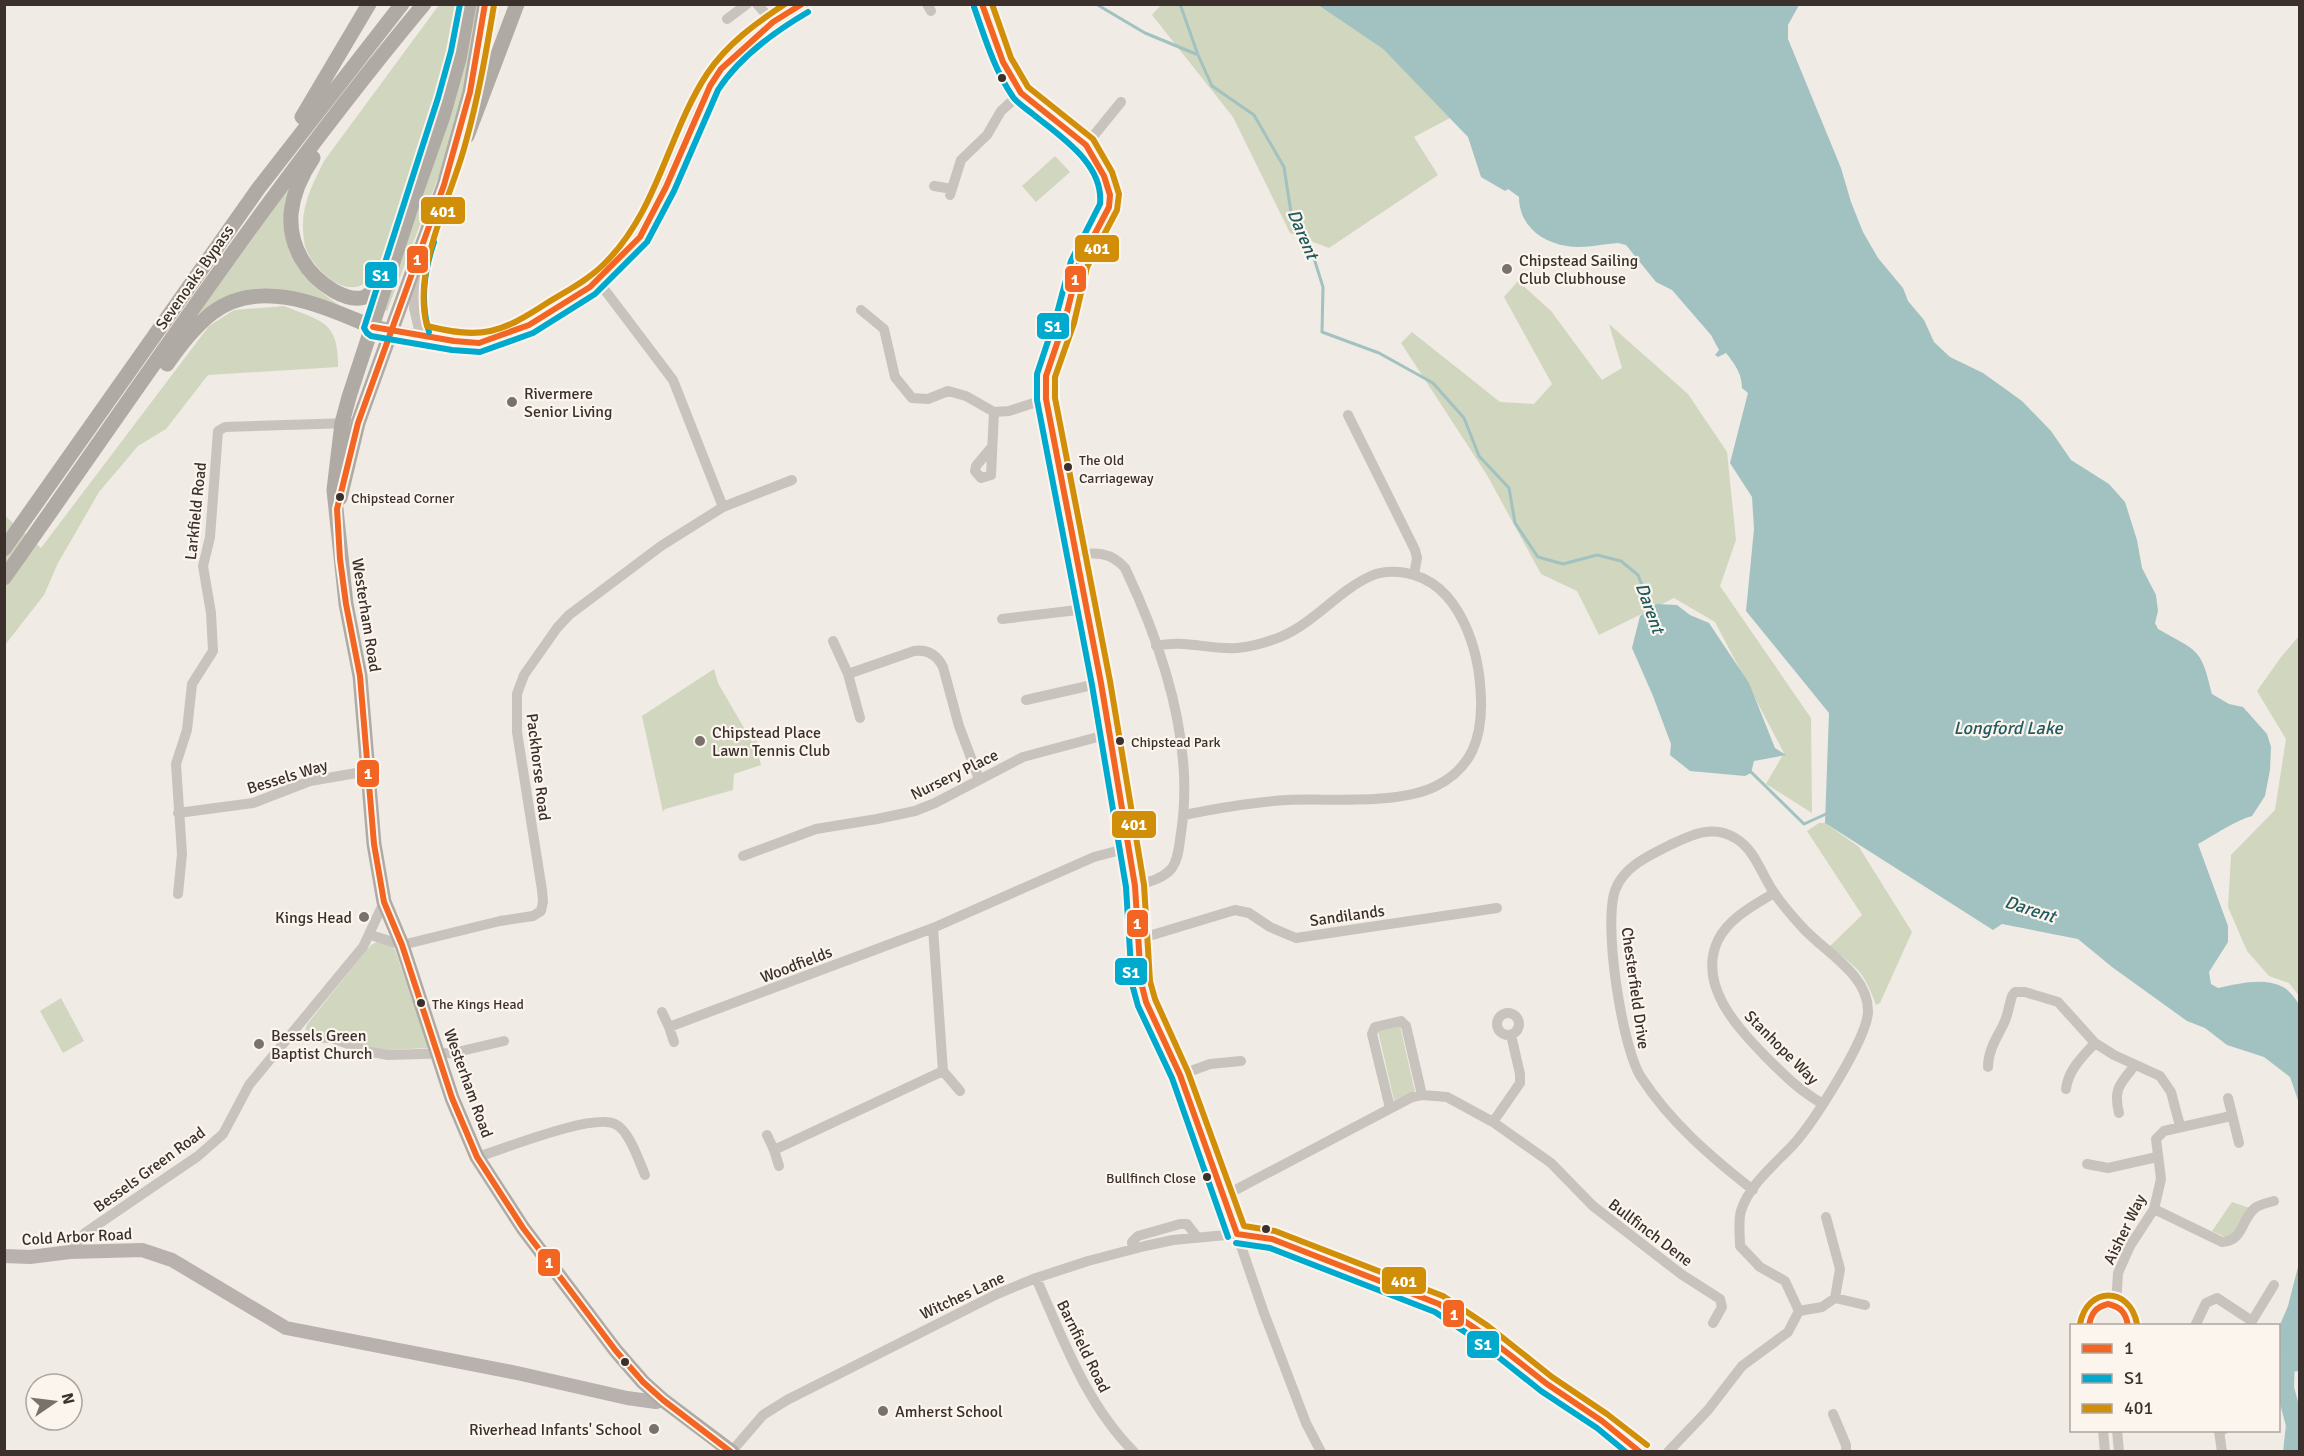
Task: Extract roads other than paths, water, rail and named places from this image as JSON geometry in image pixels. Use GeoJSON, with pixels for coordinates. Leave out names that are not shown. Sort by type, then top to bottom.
{"type":"FeatureCollection","features":[{"type":"Feature","properties":{"kind":"highway"},"geometry":{"type":"LineString","coordinates":[[258,189],[369,4]]}},
{"type":"Feature","properties":{"kind":"highway","name":"Sevenoaks Bypass"},"geometry":{"type":"LineString","coordinates":[[4,549],[258,189],[402,4]]}},
{"type":"Feature","properties":{"kind":"highway","name":"Sevenoaks Bypass"},"geometry":{"type":"LineString","coordinates":[[4,578],[279,189],[424,4]]}},
{"type":"Feature","properties":{"kind":"highway","name":"Westerham Road"},"geometry":{"type":"LineString","coordinates":[[469,4],[459,59],[443,117],[342,423],[335,470],[334,490],[341,570],[360,676],[374,844],[384,902],[402,945],[452,1098],[477,1157],[523,1228],[616,1351],[643,1382],[663,1400],[732,1451]]}},
{"type":"Feature","properties":{"kind":"highway","name":"Westerham Road"},"geometry":{"type":"LineString","coordinates":[[337,510],[358,423],[444,185],[470,92],[485,4]]}},
{"type":"Feature","properties":{"kind":"highway"},"geometry":{"type":"LineString","coordinates":[[444,185],[463,146],[517,4]]}},
{"type":"Feature","properties":{"kind":"highway"},"geometry":{"type":"LineString","coordinates":[[386,51],[305,171],[295,195],[291,222],[297,251],[307,267],[322,283],[347,297],[358,298],[372,292],[398,248]]}},
{"type":"Feature","properties":{"kind":"highway"},"geometry":{"type":"LineString","coordinates":[[111,427],[146,393],[197,326],[213,312],[231,301],[251,296],[278,296],[323,308],[373,327],[392,330]]}},
{"type":"Feature","properties":{"kind":"main road","name":"Cold Arbor Road"},"geometry":{"type":"LineString","coordinates":[[4,1256],[30,1257],[70,1252],[142,1250],[172,1260],[286,1328],[517,1372],[627,1398],[656,1402],[663,1400]]}},
{"type":"Feature","properties":{"kind":"street"},"geometry":{"type":"LineString","coordinates":[[727,19],[747,4]]}},
{"type":"Feature","properties":{"kind":"street"},"geometry":{"type":"LineString","coordinates":[[757,4],[773,22]]}},
{"type":"Feature","properties":{"kind":"street"},"geometry":{"type":"LineString","coordinates":[[392,330],[479,343],[529,325],[598,281],[640,237],[666,187],[710,86],[729,61],[773,22],[803,4]]}},
{"type":"Feature","properties":{"kind":"street"},"geometry":{"type":"LineString","coordinates":[[982,4],[1003,62],[1021,93],[1086,145],[1108,185],[1109,207],[1096,236],[1079,264],[1065,320],[1046,376],[1046,399],[1101,683],[1136,886],[1141,982],[1146,1002],[1180,1075],[1306,1423],[1321,1452]]}},
{"type":"Feature","properties":{"kind":"street"},"geometry":{"type":"LineString","coordinates":[[934,186],[951,192],[961,160],[987,135],[1001,111],[1021,93]]}},
{"type":"Feature","properties":{"kind":"street"},"geometry":{"type":"LineString","coordinates":[[1086,145],[1121,102]]}},
{"type":"Feature","properties":{"kind":"street"},"geometry":{"type":"LineString","coordinates":[[417,262],[414,308],[420,334]]}},
{"type":"Feature","properties":{"kind":"street"},"geometry":{"type":"LineString","coordinates":[[598,281],[672,380],[723,507]]}},
{"type":"Feature","properties":{"kind":"street"},"geometry":{"type":"LineString","coordinates":[[861,310],[884,329],[895,377],[912,398],[928,399],[948,391],[966,396],[993,412],[1010,411],[1046,399]]}},
{"type":"Feature","properties":{"kind":"street"},"geometry":{"type":"LineString","coordinates":[[992,448],[993,412]]}},
{"type":"Feature","properties":{"kind":"street"},"geometry":{"type":"LineString","coordinates":[[1348,415],[1415,550],[1417,558],[1414,575]]}},
{"type":"Feature","properties":{"kind":"street","name":"Larkfield Road"},"geometry":{"type":"LineString","coordinates":[[178,813],[176,764],[187,730],[192,684],[213,651],[211,612],[203,566],[210,537],[218,431],[225,427],[358,423]]}},
{"type":"Feature","properties":{"kind":"street","name":"Packhorse Road"},"geometry":{"type":"LineString","coordinates":[[402,945],[500,921],[534,916],[541,911],[542,890],[517,732],[517,694],[524,675],[556,628],[569,615],[661,546],[723,507],[792,480]]}},
{"type":"Feature","properties":{"kind":"street"},"geometry":{"type":"LineString","coordinates":[[1076,555],[1099,553],[1117,559],[1130,578],[1173,698],[1178,725],[1185,796],[1178,859],[1165,874],[1136,886]]}},
{"type":"Feature","properties":{"kind":"street"},"geometry":{"type":"LineString","coordinates":[[1156,646],[1177,643],[1231,648],[1255,645],[1290,633],[1372,576],[1388,572],[1414,575],[1441,590],[1450,601],[1469,635],[1476,656],[1481,699],[1479,737],[1466,762],[1457,772],[1435,786],[1405,795],[1269,802],[1184,815]]}},
{"type":"Feature","properties":{"kind":"street"},"geometry":{"type":"LineString","coordinates":[[1002,619],[1086,609]]}},
{"type":"Feature","properties":{"kind":"street"},"geometry":{"type":"LineString","coordinates":[[833,641],[848,674],[860,718]]}},
{"type":"Feature","properties":{"kind":"street"},"geometry":{"type":"LineString","coordinates":[[848,674],[914,651],[922,650],[933,654],[943,667],[959,726],[979,779]]}},
{"type":"Feature","properties":{"kind":"street"},"geometry":{"type":"LineString","coordinates":[[1026,700],[1101,683]]}},
{"type":"Feature","properties":{"kind":"street","name":"Nursery Place"},"geometry":{"type":"LineString","coordinates":[[743,856],[816,829],[915,810],[935,803],[1023,758],[1109,734]]}},
{"type":"Feature","properties":{"kind":"street","name":"Bessels Way"},"geometry":{"type":"LineString","coordinates":[[178,813],[253,803],[310,781],[368,771]]}},
{"type":"Feature","properties":{"kind":"street"},"geometry":{"type":"LineString","coordinates":[[178,813],[182,854],[178,894]]}},
{"type":"Feature","properties":{"kind":"street","name":"Chesterfield Drive"},"geometry":{"type":"LineString","coordinates":[[1753,1190],[1684,1131],[1657,1099],[1632,1062],[1615,970],[1613,906],[1615,890],[1622,878],[1632,867],[1658,851],[1686,837],[1706,831],[1733,836],[1751,851],[1774,893],[1821,947],[1858,979],[1866,998],[1868,1010],[1863,1034],[1823,1104],[1795,1143],[1753,1190],[1741,1212],[1740,1246],[1760,1267],[1785,1281],[1799,1311]]}},
{"type":"Feature","properties":{"kind":"street","name":"Woodfields"},"geometry":{"type":"LineString","coordinates":[[669,1027],[933,928],[1094,857],[1128,848]]}},
{"type":"Feature","properties":{"kind":"street","name":"Stanhope Way"},"geometry":{"type":"LineString","coordinates":[[1774,893],[1750,908],[1724,931],[1713,953],[1713,978],[1728,1014],[1749,1040],[1802,1092],[1823,1104]]}},
{"type":"Feature","properties":{"kind":"street","name":"Bessels Green Road"},"geometry":{"type":"LineString","coordinates":[[70,1252],[86,1233],[198,1156],[224,1134],[249,1085],[363,947],[384,902]]}},
{"type":"Feature","properties":{"kind":"street","name":"Sandilands"},"geometry":{"type":"LineString","coordinates":[[1139,939],[1235,910],[1249,913],[1270,927],[1296,938],[1497,909]]}},
{"type":"Feature","properties":{"kind":"street"},"geometry":{"type":"LineString","coordinates":[[933,928],[944,1071],[960,1091]]}},
{"type":"Feature","properties":{"kind":"street"},"geometry":{"type":"LineString","coordinates":[[371,934],[402,945]]}},
{"type":"Feature","properties":{"kind":"street"},"geometry":{"type":"LineString","coordinates":[[1988,1068],[1995,1037],[2004,1023],[2012,996],[2020,992],[2049,998],[2058,1002],[2096,1042],[2160,1077],[2171,1092],[2180,1126]]}},
{"type":"Feature","properties":{"kind":"street"},"geometry":{"type":"LineString","coordinates":[[662,1012],[674,1042]]}},
{"type":"Feature","properties":{"kind":"street"},"geometry":{"type":"LineString","coordinates":[[1390,1108],[1372,1034],[1375,1027],[1401,1021],[1406,1026],[1422,1095]]}},
{"type":"Feature","properties":{"kind":"street"},"geometry":{"type":"LineString","coordinates":[[1224,1196],[1390,1108],[1422,1095],[1447,1097],[1493,1122],[1520,1083],[1511,1035]]}},
{"type":"Feature","properties":{"kind":"street"},"geometry":{"type":"LineString","coordinates":[[290,1037],[332,1038],[367,1051],[388,1055],[438,1054],[504,1041]]}},
{"type":"Feature","properties":{"kind":"street"},"geometry":{"type":"LineString","coordinates":[[2066,1089],[2067,1079],[2082,1056],[2096,1042]]}},
{"type":"Feature","properties":{"kind":"street"},"geometry":{"type":"LineString","coordinates":[[1978,1051],[1990,1053]]}},
{"type":"Feature","properties":{"kind":"street"},"geometry":{"type":"LineString","coordinates":[[1180,1075],[1210,1064],[1241,1061]]}},
{"type":"Feature","properties":{"kind":"street"},"geometry":{"type":"LineString","coordinates":[[2120,1113],[2116,1099],[2119,1086],[2135,1065]]}},
{"type":"Feature","properties":{"kind":"street"},"geometry":{"type":"LineString","coordinates":[[774,1150],[944,1071]]}},
{"type":"Feature","properties":{"kind":"street"},"geometry":{"type":"LineString","coordinates":[[2228,1098],[2239,1143]]}},
{"type":"Feature","properties":{"kind":"street","name":"Aisher Way"},"geometry":{"type":"LineString","coordinates":[[2116,1305],[2118,1273],[2130,1245],[2154,1209],[2161,1179],[2156,1139],[2164,1131],[2180,1126],[2231,1116]]}},
{"type":"Feature","properties":{"kind":"street"},"geometry":{"type":"LineString","coordinates":[[477,1157],[600,1120],[617,1124],[630,1140],[645,1175]]}},
{"type":"Feature","properties":{"kind":"street","name":"Bullfinch Dene"},"geometry":{"type":"LineString","coordinates":[[1493,1122],[1551,1163],[1593,1206],[1681,1274],[1720,1299],[1722,1307],[1713,1323]]}},
{"type":"Feature","properties":{"kind":"street"},"geometry":{"type":"LineString","coordinates":[[767,1135],[779,1166]]}},
{"type":"Feature","properties":{"kind":"street"},"geometry":{"type":"LineString","coordinates":[[2087,1164],[2108,1172],[2157,1157]]}},
{"type":"Feature","properties":{"kind":"street"},"geometry":{"type":"LineString","coordinates":[[2154,1209],[2222,1242],[2229,1242],[2236,1239],[2253,1209],[2263,1203],[2274,1201]]}},
{"type":"Feature","properties":{"kind":"street"},"geometry":{"type":"LineString","coordinates":[[1668,1452],[1708,1410],[1742,1366],[1788,1332],[1799,1311],[1822,1307],[1835,1298],[1840,1269],[1826,1217]]}},
{"type":"Feature","properties":{"kind":"street","name":"Witches Lane"},"geometry":{"type":"LineString","coordinates":[[732,1451],[763,1415],[787,1400],[997,1294],[1088,1261],[1197,1237],[1237,1234],[1272,1239],[1439,1304],[1482,1333],[1641,1452]]}},
{"type":"Feature","properties":{"kind":"street","name":"Barnfield Road"},"geometry":{"type":"LineString","coordinates":[[1036,1278],[1090,1393],[1100,1410],[1134,1452]]}},
{"type":"Feature","properties":{"kind":"street"},"geometry":{"type":"LineString","coordinates":[[2196,1324],[2206,1303],[2217,1298],[2252,1320],[2274,1285]]}},
{"type":"Feature","properties":{"kind":"street"},"geometry":{"type":"LineString","coordinates":[[1835,1298],[1865,1305]]}},
{"type":"Feature","properties":{"kind":"street"},"geometry":{"type":"LineString","coordinates":[[2089,1324],[2089,1319],[2095,1309],[2104,1304],[2116,1305],[2126,1315],[2128,1324]]}},
{"type":"Feature","properties":{"kind":"street"},"geometry":{"type":"LineString","coordinates":[[1833,1414],[1846,1445],[1846,1452]]}},
{"type":"Feature","properties":{"kind":"street"},"geometry":{"type":"LineString","coordinates":[[2100,1452],[2103,1432]]}},
{"type":"Feature","properties":{"kind":"street"},"geometry":{"type":"LineString","coordinates":[[2103,1432],[2105,1452]]}},
{"type":"Feature","properties":{"kind":"street"},"geometry":{"type":"LineString","coordinates":[[2117,1432],[2119,1452]]}},
{"type":"Feature","properties":{"kind":"street"},"geometry":{"type":"LineString","coordinates":[[2219,1432],[2222,1452]]}},
{"type":"Feature","properties":{"kind":"water","name":"Longford Lake"},"geometry":{"type":"Polygon","coordinates":[[[1318,5],[1799,5],[1788,25],[1788,39],[1841,168],[1863,232],[1878,258],[1903,288],[1908,301],[1924,320],[1934,342],[1950,357],[1983,373],[2022,401],[2051,431],[2071,460],[2109,484],[2125,502],[2137,540],[2142,568],[2156,595],[2158,611],[2155,623],[2158,629],[2196,652],[2205,667],[2212,694],[2229,704],[2243,707],[2267,734],[2271,747],[2270,770],[2265,796],[2252,816],[2198,844],[2228,926],[2228,942],[2209,972],[2211,984],[2218,988],[2251,982],[2268,982],[2285,988],[2299,1004],[2299,1103],[2290,1077],[2264,1057],[2227,1045],[2205,1028],[2187,1021],[2112,967],[2078,939],[2002,924],[1993,930],[1825,823],[1829,713],[1746,611],[1754,529],[1752,497],[1730,463],[1748,393],[1742,388],[1741,378],[1735,365],[1726,353],[1718,357],[1715,355],[1719,350],[1711,335],[1672,290],[1656,282],[1626,245],[1618,243],[1573,247],[1557,244],[1533,230],[1523,215],[1519,197],[1508,189],[1505,191],[1481,177],[1468,137],[1383,49],[1318,5]]]}},
{"type":"Feature","properties":{"kind":"water"},"geometry":{"type":"Polygon","coordinates":[[[1656,604],[1677,605],[1690,615],[1709,623],[1749,683],[1775,748],[1786,755],[1754,761],[1751,773],[1745,776],[1690,771],[1670,755],[1671,744],[1632,648],[1640,616],[1656,604]]]}},
{"type":"Feature","properties":{"kind":"water"},"geometry":{"type":"Polygon","coordinates":[[[2299,1263],[2299,1371],[2291,1372],[2285,1388],[2280,1385],[2280,1325],[2288,1306],[2299,1263]]]}},
{"type":"Feature","properties":{"kind":"waterway"},"geometry":{"type":"LineString","coordinates":[[1096,4],[1145,33],[1196,54]]}},
{"type":"Feature","properties":{"kind":"waterway","name":"Darent"},"geometry":{"type":"LineString","coordinates":[[1180,4],[1212,86],[1254,115],[1284,167],[1292,219],[1307,236],[1323,287],[1322,332],[1379,353],[1433,383],[1464,418],[1479,456],[1509,488],[1515,523],[1538,557],[1563,564],[1597,555],[1621,561],[1638,575],[1652,610]]}},
{"type":"Feature","properties":{"kind":"waterway","name":"Darent"},"geometry":{"type":"LineString","coordinates":[[1749,770],[1804,824],[1826,814]]}},
{"type":"Feature","properties":{"kind":"waterway","name":"Darent"},"geometry":{"type":"LineString","coordinates":[[2292,1452],[2295,1425],[2285,1388],[2286,1358],[2300,1327]]}},
{"type":"Feature","properties":{"kind":"waterway","name":"Darent"},"geometry":{"type":"LineString","coordinates":[[2295,1425],[2300,1416]]}},
{"type":"Feature","properties":{"kind":"place","name":"Chipstead Sailing Club Clubhouse"},"geometry":{"type":"Point","coordinates":[1507,269]}},
{"type":"Feature","properties":{"kind":"place","name":"Rivermere Senior Living"},"geometry":{"type":"Point","coordinates":[512,402]}},
{"type":"Feature","properties":{"kind":"place","name":"The Old Carriageway"},"geometry":{"type":"Point","coordinates":[1068,467]}},
{"type":"Feature","properties":{"kind":"place","name":"Chipstead Corner"},"geometry":{"type":"Point","coordinates":[340,497]}},
{"type":"Feature","properties":{"kind":"place","name":"Chipstead Place Lawn Tennis Club"},"geometry":{"type":"Point","coordinates":[700,741]}},
{"type":"Feature","properties":{"kind":"place","name":"Chipstead Park"},"geometry":{"type":"Point","coordinates":[1120,741]}},
{"type":"Feature","properties":{"kind":"place","name":"Kings Head"},"geometry":{"type":"Point","coordinates":[364,917]}},
{"type":"Feature","properties":{"kind":"place","name":"The Kings Head"},"geometry":{"type":"Point","coordinates":[421,1003]}},
{"type":"Feature","properties":{"kind":"place","name":"Bessels Green Baptist Church"},"geometry":{"type":"Point","coordinates":[259,1044]}},
{"type":"Feature","properties":{"kind":"place","name":"Bullfinch Close"},"geometry":{"type":"Point","coordinates":[1207,1177]}},
{"type":"Feature","properties":{"kind":"place","name":"Amherst School"},"geometry":{"type":"Point","coordinates":[883,1411]}},
{"type":"Feature","properties":{"kind":"place","name":"Riverhead Infants' School"},"geometry":{"type":"Point","coordinates":[654,1429]}}]}
